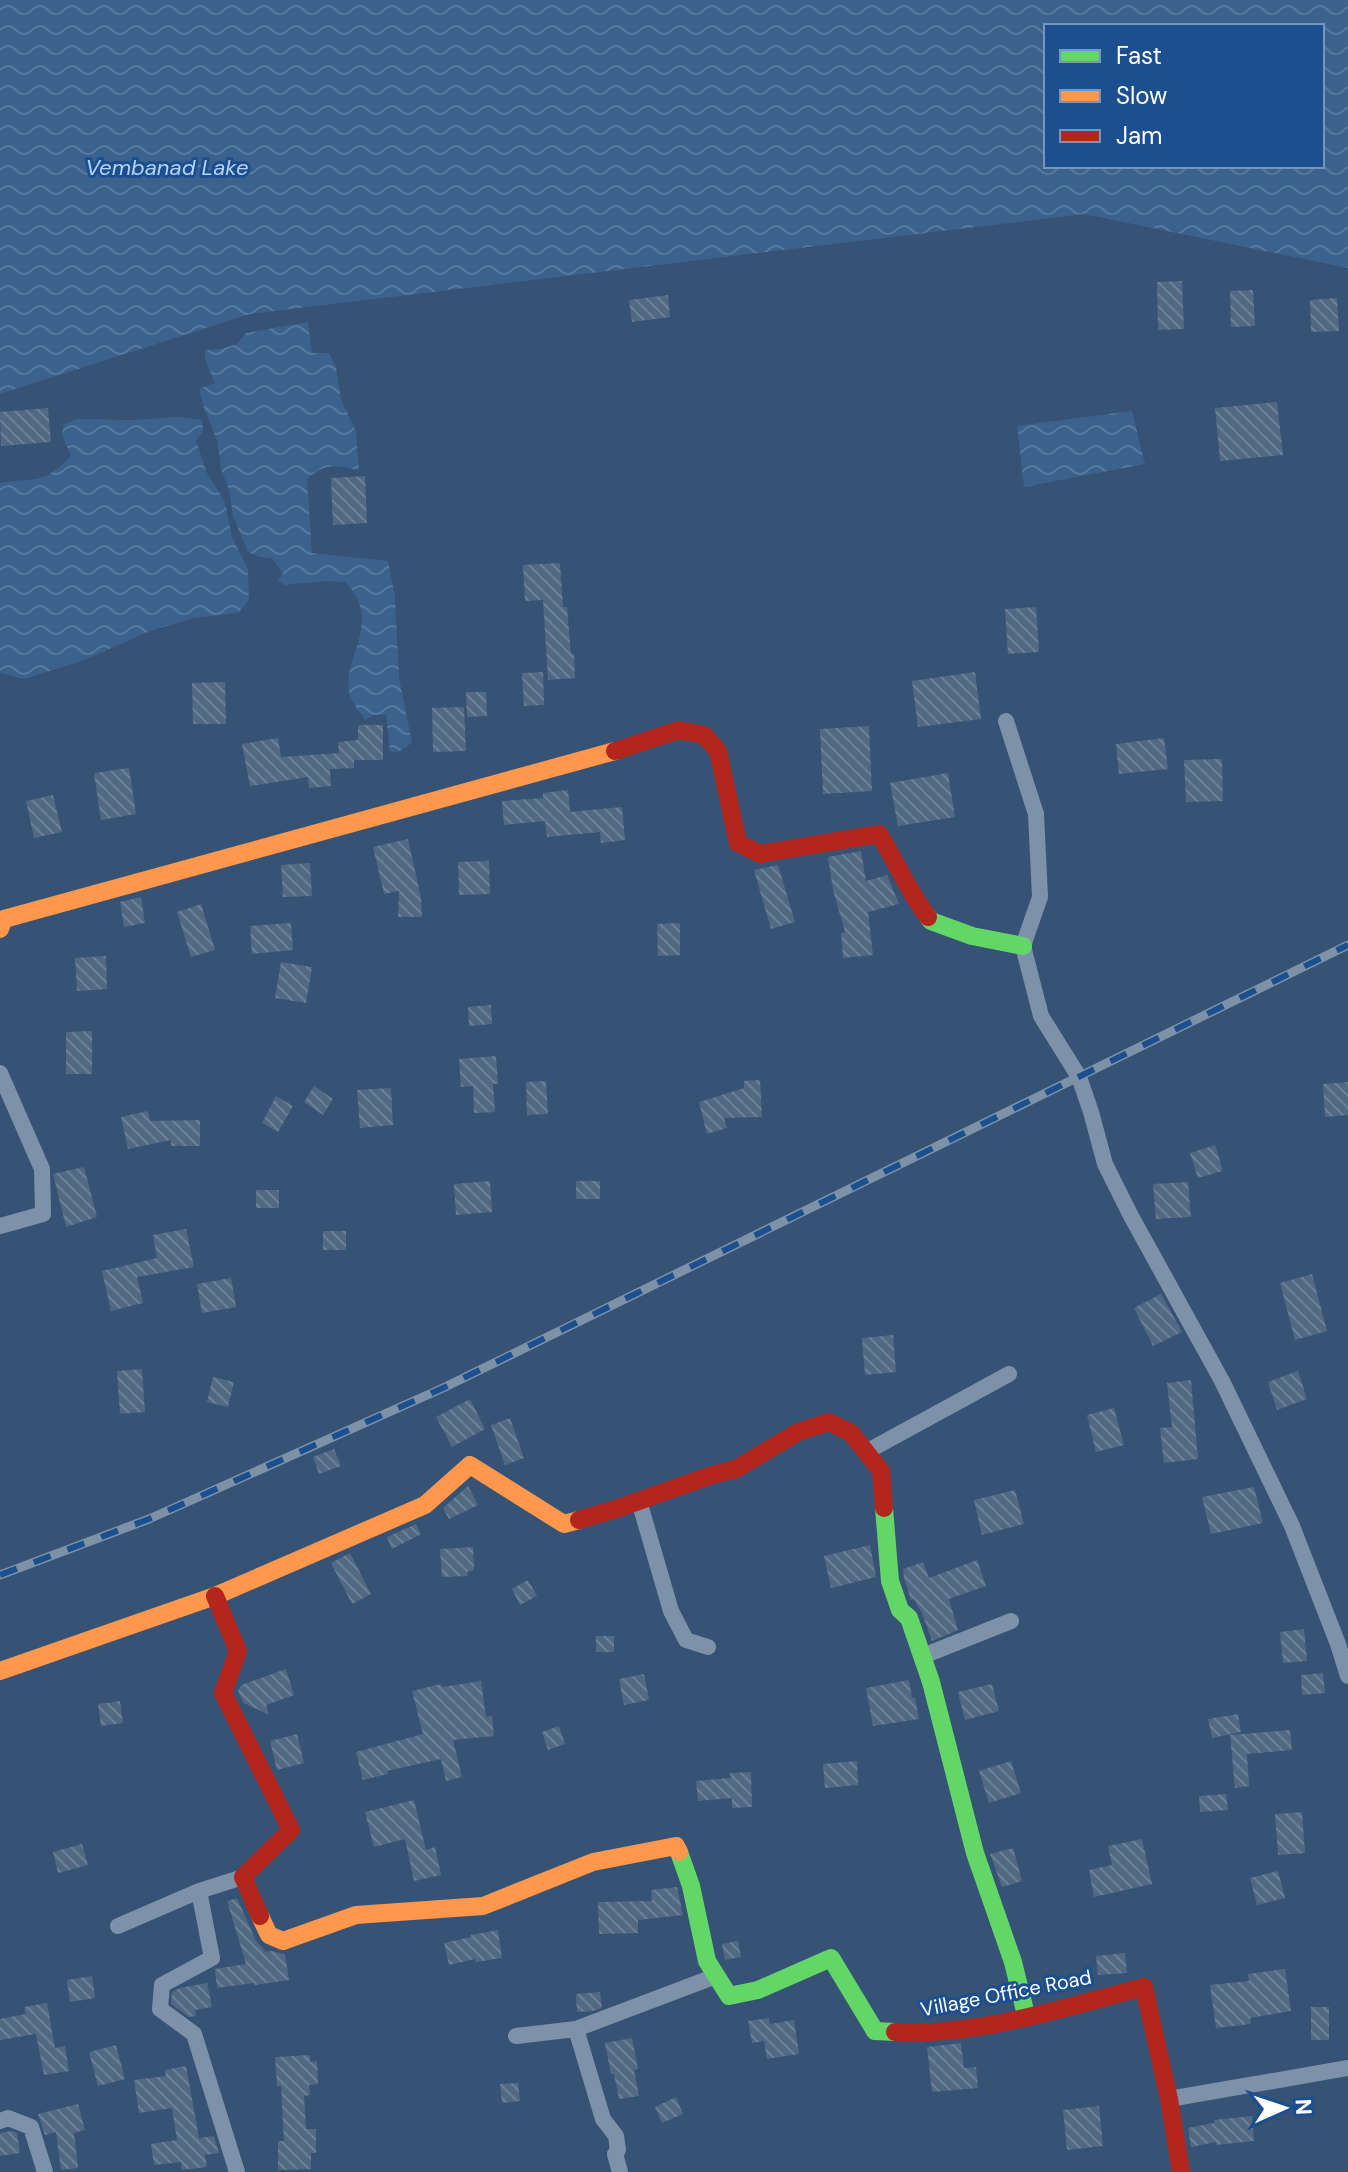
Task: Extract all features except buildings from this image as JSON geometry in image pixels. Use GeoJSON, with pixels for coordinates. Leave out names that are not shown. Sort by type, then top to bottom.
{"type":"FeatureCollection","features":[{"type":"Feature","properties":{"kind":"street"},"geometry":{"type":"LineString","coordinates":[[1006,721],[1036,814],[1040,897],[1023,946],[1041,1016],[1079,1077],[1105,1164],[1222,1381],[1292,1526],[1348,1674]]}},
{"type":"Feature","properties":{"kind":"street"},"geometry":{"type":"LineString","coordinates":[[0,929],[4,919],[405,810],[679,730],[704,735],[718,751],[738,843],[760,854],[879,834],[913,898],[931,921],[972,936],[1023,946]]}},
{"type":"Feature","properties":{"kind":"street"},"geometry":{"type":"LineString","coordinates":[[0,1073],[42,1169],[43,1214],[0,1226]]}},
{"type":"Feature","properties":{"kind":"street"},"geometry":{"type":"LineString","coordinates":[[866,1452],[1009,1374]]}},
{"type":"Feature","properties":{"kind":"street"},"geometry":{"type":"LineString","coordinates":[[0,1671],[215,1596],[425,1505],[470,1465],[564,1524],[712,1475],[728,1474],[799,1430],[829,1422],[851,1433],[881,1471],[890,1581],[900,1610],[909,1618],[923,1656],[975,1853],[1013,1962],[1026,2015]]}},
{"type":"Feature","properties":{"kind":"street"},"geometry":{"type":"LineString","coordinates":[[639,1501],[671,1611],[686,1640],[708,1647]]}},
{"type":"Feature","properties":{"kind":"street"},"geometry":{"type":"LineString","coordinates":[[118,1926],[199,1891],[243,1877],[291,1830],[223,1693],[238,1651],[215,1596]]}},
{"type":"Feature","properties":{"kind":"street"},"geometry":{"type":"LineString","coordinates":[[923,1656],[1011,1621]]}},
{"type":"Feature","properties":{"kind":"street"},"geometry":{"type":"LineString","coordinates":[[243,1877],[269,1935],[283,1941],[356,1915],[483,1906],[593,1862],[676,1846],[687,1871],[707,1961],[716,1976],[576,2029],[516,2036]]}},
{"type":"Feature","properties":{"kind":"street"},"geometry":{"type":"LineString","coordinates":[[199,1891],[212,1958],[162,1985],[160,2009],[194,2034],[237,2172]]}},
{"type":"Feature","properties":{"kind":"street","name":"Village Office Road"},"geometry":{"type":"LineString","coordinates":[[716,1976],[729,1996],[758,1990],[831,1958],[875,2031],[923,2033],[981,2025],[1144,1987],[1169,2099],[1181,2172]]}},
{"type":"Feature","properties":{"kind":"street"},"geometry":{"type":"LineString","coordinates":[[576,2029],[603,2119],[616,2136],[618,2150],[615,2154],[620,2172]]}},
{"type":"Feature","properties":{"kind":"street"},"geometry":{"type":"LineString","coordinates":[[1169,2099],[1348,2068]]}},
{"type":"Feature","properties":{"kind":"street"},"geometry":{"type":"LineString","coordinates":[[0,2121],[8,2118],[31,2127],[45,2172]]}},
{"type":"Feature","properties":{"kind":"water","name":"Vembanad Lake"},"geometry":{"type":"Polygon","coordinates":[[[0,0],[1348,0],[1348,268],[1084,214],[250,314],[0,394],[0,0]]]}},
{"type":"Feature","properties":{"kind":"water"},"geometry":{"type":"Polygon","coordinates":[[[308,322],[312,353],[329,353],[336,367],[341,399],[356,432],[359,471],[331,466],[307,479],[312,553],[388,561],[395,596],[399,678],[412,743],[400,751],[390,752],[386,715],[374,715],[365,720],[351,698],[348,684],[362,613],[357,598],[345,582],[285,585],[277,581],[283,573],[272,558],[248,552],[233,516],[217,440],[199,389],[215,383],[205,359],[205,350],[237,344],[246,333],[308,322]]]}},
{"type":"Feature","properties":{"kind":"water"},"geometry":{"type":"Polygon","coordinates":[[[1132,411],[1145,464],[1024,487],[1017,426],[1132,411]]]}},
{"type":"Feature","properties":{"kind":"water"},"geometry":{"type":"Polygon","coordinates":[[[177,417],[202,420],[203,431],[196,441],[207,473],[225,502],[232,537],[248,569],[249,600],[238,613],[194,618],[150,631],[82,661],[24,679],[0,673],[0,483],[46,476],[62,465],[71,456],[62,435],[64,424],[77,419],[177,417]]]}},
{"type":"Feature","properties":{"kind":"railway"},"geometry":{"type":"LineString","coordinates":[[0,1575],[149,1519],[443,1388],[1348,945]]}},
{"type":"Feature","properties":{"kind":"traffic: fast"},"geometry":{"type":"LineString","coordinates":[[928,917],[931,921],[972,936],[1023,946]]}},
{"type":"Feature","properties":{"kind":"traffic: fast"},"geometry":{"type":"LineString","coordinates":[[884,1508],[890,1581],[900,1610],[909,1618],[931,1682],[975,1853],[1013,1962],[1026,2015]]}},
{"type":"Feature","properties":{"kind":"traffic: fast"},"geometry":{"type":"LineString","coordinates":[[679,1852],[691,1886],[707,1961],[729,1996],[758,1990],[831,1958],[875,2031],[895,2032]]}},
{"type":"Feature","properties":{"kind":"traffic: slow"},"geometry":{"type":"LineString","coordinates":[[0,929],[4,919],[615,751]]}},
{"type":"Feature","properties":{"kind":"traffic: slow"},"geometry":{"type":"LineString","coordinates":[[0,1671],[215,1596],[425,1505],[470,1465],[564,1524],[579,1520]]}},
{"type":"Feature","properties":{"kind":"traffic: slow"},"geometry":{"type":"LineString","coordinates":[[260,1916],[269,1935],[283,1941],[356,1915],[483,1906],[593,1862],[676,1846],[679,1852]]}},
{"type":"Feature","properties":{"kind":"traffic: jam"},"geometry":{"type":"LineString","coordinates":[[615,751],[679,730],[704,735],[718,751],[738,843],[760,854],[879,834],[928,917]]}},
{"type":"Feature","properties":{"kind":"traffic: jam"},"geometry":{"type":"LineString","coordinates":[[579,1520],[736,1469],[798,1432],[829,1422],[851,1433],[881,1471],[884,1508]]}},
{"type":"Feature","properties":{"kind":"traffic: jam"},"geometry":{"type":"LineString","coordinates":[[215,1596],[238,1651],[223,1693],[291,1830],[243,1877],[260,1916]]}},
{"type":"Feature","properties":{"kind":"traffic: jam"},"geometry":{"type":"LineString","coordinates":[[895,2032],[957,2030],[989,2025],[1144,1987],[1169,2099],[1181,2172]]}}]}
